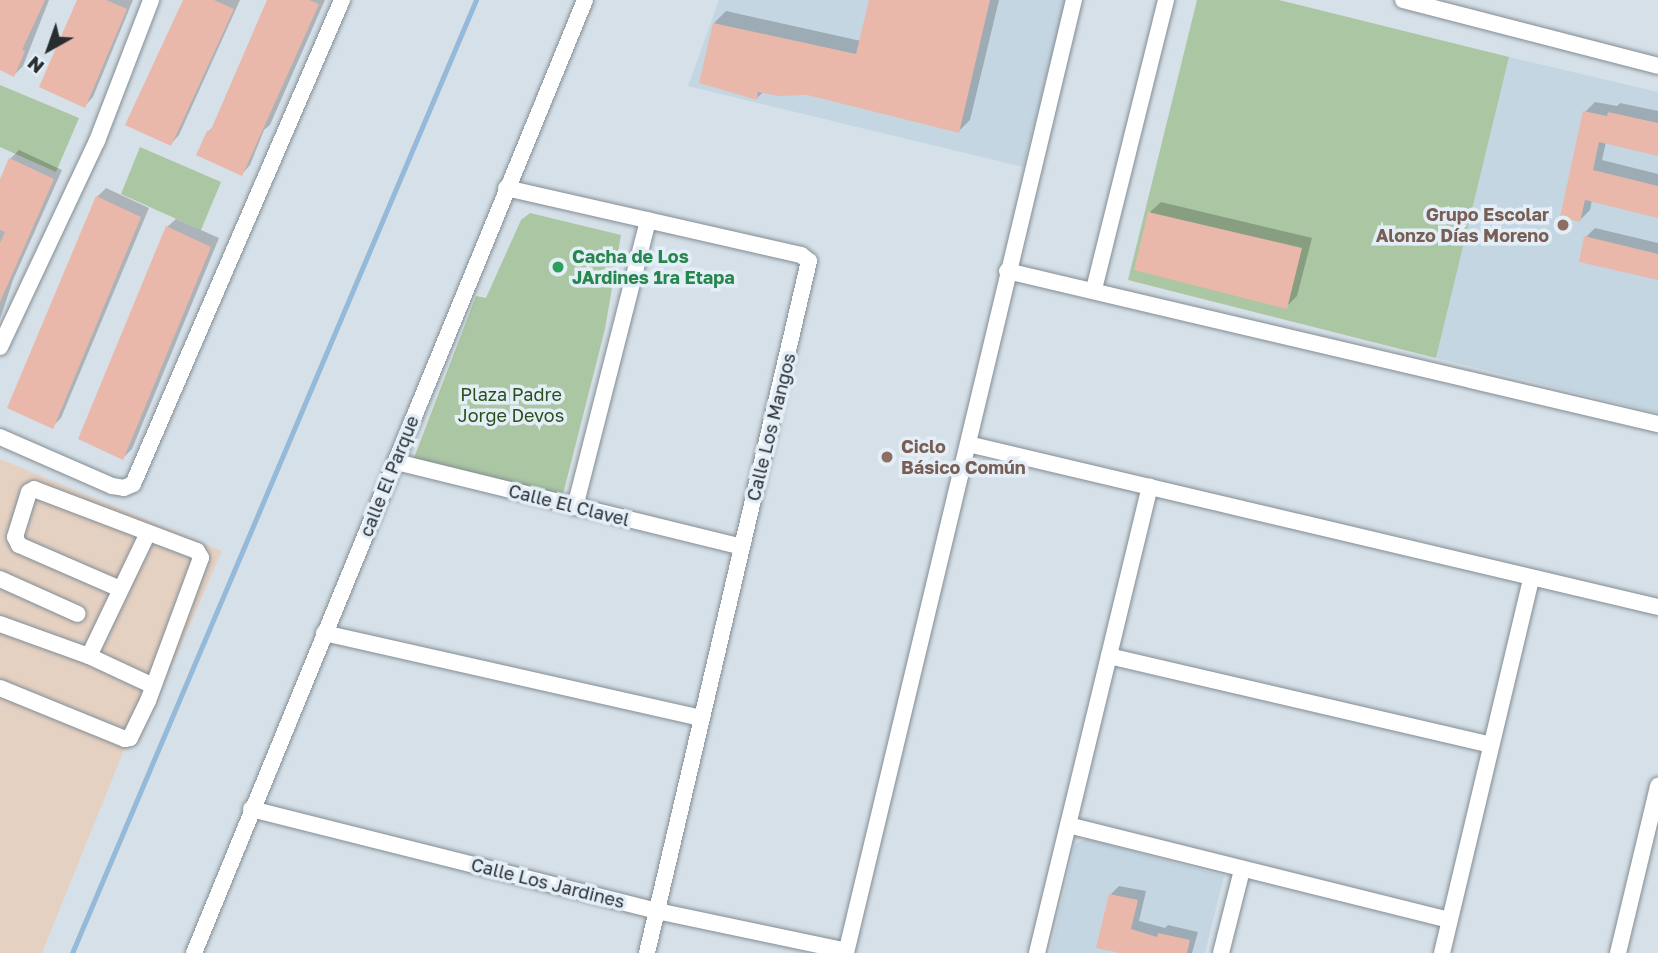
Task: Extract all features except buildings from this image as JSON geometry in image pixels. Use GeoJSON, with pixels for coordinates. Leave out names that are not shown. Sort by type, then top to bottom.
{"type":"FeatureCollection","features":[{"type":"Feature","properties":{"kind":"street"},"geometry":{"type":"LineString","coordinates":[[0,347],[97,141],[150,0]]}},
{"type":"Feature","properties":{"kind":"street"},"geometry":{"type":"LineString","coordinates":[[0,437],[113,486],[124,488],[133,484],[342,0]]}},
{"type":"Feature","properties":{"kind":"street","name":"calle El Parque"},"geometry":{"type":"LineString","coordinates":[[194,953],[585,0]]}},
{"type":"Feature","properties":{"kind":"street"},"geometry":{"type":"LineString","coordinates":[[846,952],[1074,0]]}},
{"type":"Feature","properties":{"kind":"street"},"geometry":{"type":"LineString","coordinates":[[1094,289],[1166,0]]}},
{"type":"Feature","properties":{"kind":"street"},"geometry":{"type":"LineString","coordinates":[[1404,0],[1658,66]]}},
{"type":"Feature","properties":{"kind":"street","name":"Calle Los Mangos"},"geometry":{"type":"LineString","coordinates":[[506,188],[801,255],[809,261],[659,903]]}},
{"type":"Feature","properties":{"kind":"street"},"geometry":{"type":"LineString","coordinates":[[575,507],[648,220]]}},
{"type":"Feature","properties":{"kind":"street"},"geometry":{"type":"LineString","coordinates":[[1007,271],[1094,289],[1658,424]]}},
{"type":"Feature","properties":{"kind":"street"},"geometry":{"type":"LineString","coordinates":[[968,444],[1658,607]]}},
{"type":"Feature","properties":{"kind":"street","name":"Calle El Clavel"},"geometry":{"type":"LineString","coordinates":[[396,462],[742,547]]}},
{"type":"Feature","properties":{"kind":"street"},"geometry":{"type":"LineString","coordinates":[[1037,953],[1150,486]]}},
{"type":"Feature","properties":{"kind":"street"},"geometry":{"type":"LineString","coordinates":[[0,688],[125,740],[134,733],[201,558],[198,551],[34,489],[27,495],[15,537],[19,545],[120,589]]}},
{"type":"Feature","properties":{"kind":"street"},"geometry":{"type":"LineString","coordinates":[[89,656],[148,533]]}},
{"type":"Feature","properties":{"kind":"street"},"geometry":{"type":"LineString","coordinates":[[0,579],[78,614]]}},
{"type":"Feature","properties":{"kind":"street"},"geometry":{"type":"LineString","coordinates":[[1441,953],[1531,579]]}},
{"type":"Feature","properties":{"kind":"street"},"geometry":{"type":"LineString","coordinates":[[0,624],[89,656],[153,686]]}},
{"type":"Feature","properties":{"kind":"street"},"geometry":{"type":"LineString","coordinates":[[324,632],[702,718]]}},
{"type":"Feature","properties":{"kind":"street"},"geometry":{"type":"LineString","coordinates":[[1109,656],[1491,745]]}},
{"type":"Feature","properties":{"kind":"street"},"geometry":{"type":"LineString","coordinates":[[1618,953],[1658,786]]}},
{"type":"Feature","properties":{"kind":"street","name":"Calle Los Jardines"},"geometry":{"type":"LineString","coordinates":[[251,809],[659,903],[846,952]]}},
{"type":"Feature","properties":{"kind":"street"},"geometry":{"type":"LineString","coordinates":[[1068,825],[1449,920]]}},
{"type":"Feature","properties":{"kind":"street"},"geometry":{"type":"LineString","coordinates":[[1221,953],[1242,870]]}},
{"type":"Feature","properties":{"kind":"street"},"geometry":{"type":"LineString","coordinates":[[647,952],[659,903]]}},
{"type":"Feature","properties":{"kind":"shaded area"},"geometry":{"type":"Polygon","coordinates":[[[719,0],[1066,0],[1023,167],[688,86],[719,0]]]}},
{"type":"Feature","properties":{"kind":"shaded area","name":"Grupo Escolar Alonzo Días Moreno"},"geometry":{"type":"Polygon","coordinates":[[[1509,57],[1658,92],[1658,413],[1436,358],[1509,57]]]}},
{"type":"Feature","properties":{"kind":"shaded area"},"geometry":{"type":"Polygon","coordinates":[[[0,459],[222,551],[139,741],[124,750],[42,953],[0,953],[0,459]]]}},
{"type":"Feature","properties":{"kind":"shaded area"},"geometry":{"type":"Polygon","coordinates":[[[1086,839],[1224,876],[1205,953],[1050,953],[1075,844],[1086,839]]]}},
{"type":"Feature","properties":{"kind":"green space"},"geometry":{"type":"Polygon","coordinates":[[[1197,0],[1279,0],[1509,57],[1436,358],[1128,280],[1197,0]]]}},
{"type":"Feature","properties":{"kind":"green space"},"geometry":{"type":"Polygon","coordinates":[[[0,85],[79,118],[56,172],[0,147],[0,85]]]}},
{"type":"Feature","properties":{"kind":"green space"},"geometry":{"type":"Polygon","coordinates":[[[140,147],[221,182],[201,230],[121,194],[140,147]]]}},
{"type":"Feature","properties":{"kind":"green space","name":"Plaza Padre Jorge Devos"},"geometry":{"type":"Polygon","coordinates":[[[530,213],[621,235],[605,329],[563,494],[419,463],[414,458],[476,296],[486,298],[521,220],[530,213]]]}},
{"type":"Feature","properties":{"kind":"waterway"},"geometry":{"type":"LineString","coordinates":[[72,953],[476,0]]}},
{"type":"Feature","properties":{"kind":"place","name":"Grupo Escolar Alonzo Días Moreno"},"geometry":{"type":"Point","coordinates":[1563,225]}},
{"type":"Feature","properties":{"kind":"place","name":"Cacha de Los JArdines 1ra Etapa"},"geometry":{"type":"Point","coordinates":[558,267]}},
{"type":"Feature","properties":{"kind":"place","name":"Ciclo Básico Común"},"geometry":{"type":"Point","coordinates":[887,457]}}]}
